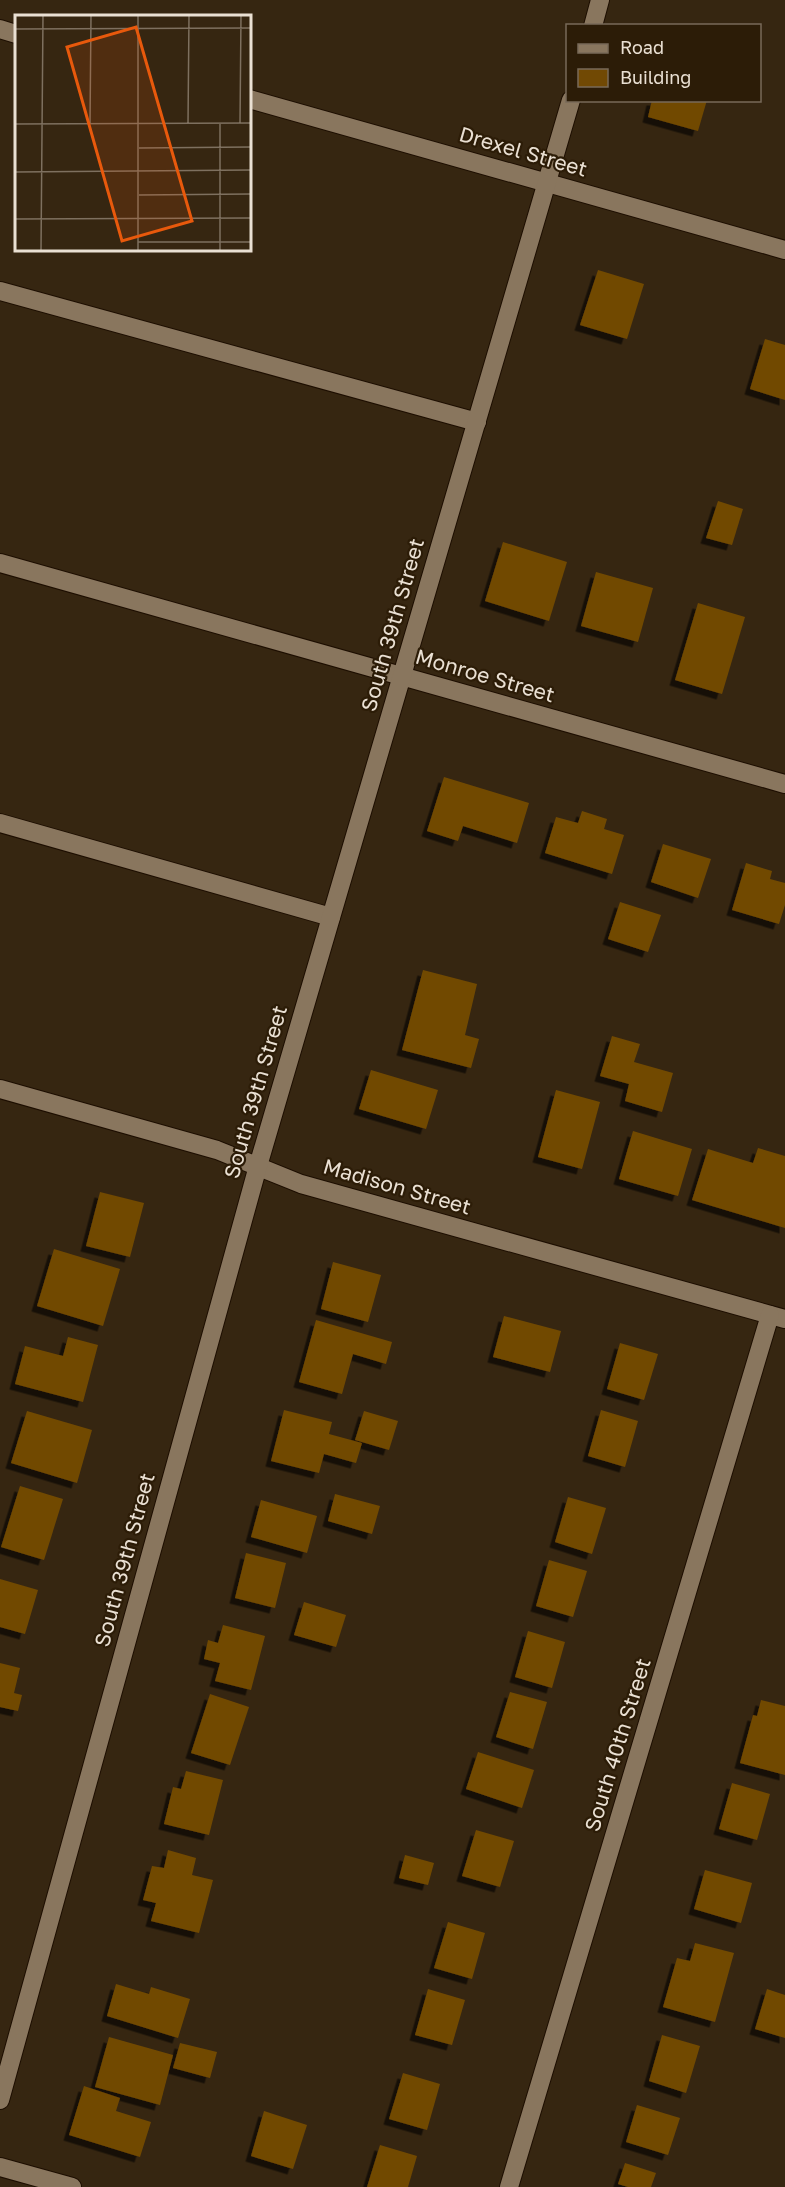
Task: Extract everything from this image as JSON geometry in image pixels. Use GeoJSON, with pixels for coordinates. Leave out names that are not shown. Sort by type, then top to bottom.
{"type":"FeatureCollection","features":[{"type":"Feature","properties":{"kind":"street"},"geometry":{"type":"LineString","coordinates":[[594,24],[600,0]]}},
{"type":"Feature","properties":{"kind":"street"},"geometry":{"type":"LineString","coordinates":[[0,29],[15,34]]}},
{"type":"Feature","properties":{"kind":"street","name":"Drexel Street"},"geometry":{"type":"LineString","coordinates":[[250,99],[785,250]]}},
{"type":"Feature","properties":{"kind":"street","name":"South 39th Street"},"geometry":{"type":"LineString","coordinates":[[0,2100],[258,1166],[570,102]]}},
{"type":"Feature","properties":{"kind":"street"},"geometry":{"type":"LineString","coordinates":[[0,291],[477,422]]}},
{"type":"Feature","properties":{"kind":"street","name":"Monroe Street"},"geometry":{"type":"LineString","coordinates":[[0,563],[785,784]]}},
{"type":"Feature","properties":{"kind":"street"},"geometry":{"type":"LineString","coordinates":[[0,823],[331,917]]}},
{"type":"Feature","properties":{"kind":"street","name":"Madison Street"},"geometry":{"type":"LineString","coordinates":[[0,1089],[217,1149],[301,1184],[777,1317]]}},
{"type":"Feature","properties":{"kind":"street","name":"South 40th Street"},"geometry":{"type":"LineString","coordinates":[[510,2187],[777,1317]]}},
{"type":"Feature","properties":{"kind":"street"},"geometry":{"type":"LineString","coordinates":[[0,2167],[72,2187]]}},
{"type":"Feature","properties":{"kind":"building"},"geometry":{"type":"Polygon","coordinates":[[[652,102],[706,102],[698,131],[648,117],[652,102]]]}},
{"type":"Feature","properties":{"kind":"building"},"geometry":{"type":"Polygon","coordinates":[[[598,270],[644,284],[627,339],[580,325],[598,270]]]}},
{"type":"Feature","properties":{"kind":"building"},"geometry":{"type":"Polygon","coordinates":[[[765,339],[785,345],[785,400],[750,389],[765,339]]]}},
{"type":"Feature","properties":{"kind":"building"},"geometry":{"type":"Polygon","coordinates":[[[718,501],[743,509],[732,545],[706,538],[718,501]]]}},
{"type":"Feature","properties":{"kind":"building"},"geometry":{"type":"Polygon","coordinates":[[[503,542],[567,562],[549,621],[485,601],[503,542]]]}},
{"type":"Feature","properties":{"kind":"building"},"geometry":{"type":"Polygon","coordinates":[[[596,572],[653,588],[638,642],[581,626],[596,572]]]}},
{"type":"Feature","properties":{"kind":"building"},"geometry":{"type":"Polygon","coordinates":[[[698,603],[745,617],[722,694],[675,680],[698,603]]]}},
{"type":"Feature","properties":{"kind":"building"},"geometry":{"type":"Polygon","coordinates":[[[444,777],[529,803],[517,843],[463,826],[458,841],[427,831],[444,777]]]}},
{"type":"Feature","properties":{"kind":"building"},"geometry":{"type":"Polygon","coordinates":[[[582,811],[607,819],[604,829],[624,835],[612,874],[545,853],[556,817],[578,823],[582,811]]]}},
{"type":"Feature","properties":{"kind":"building"},"geometry":{"type":"Polygon","coordinates":[[[663,844],[711,859],[698,898],[651,882],[663,844]]]}},
{"type":"Feature","properties":{"kind":"building"},"geometry":{"type":"Polygon","coordinates":[[[746,863],[772,871],[770,879],[785,883],[785,905],[779,924],[732,910],[746,863]]]}},
{"type":"Feature","properties":{"kind":"building"},"geometry":{"type":"Polygon","coordinates":[[[620,902],[661,915],[648,952],[608,939],[620,902]]]}},
{"type":"Feature","properties":{"kind":"building"},"geometry":{"type":"Polygon","coordinates":[[[423,970],[477,984],[465,1035],[479,1039],[471,1068],[402,1050],[423,970]]]}},
{"type":"Feature","properties":{"kind":"building"},"geometry":{"type":"Polygon","coordinates":[[[612,1036],[640,1044],[634,1062],[673,1073],[662,1112],[625,1101],[629,1084],[600,1076],[612,1036]]]}},
{"type":"Feature","properties":{"kind":"building"},"geometry":{"type":"Polygon","coordinates":[[[371,1070],[438,1090],[426,1129],[359,1109],[371,1070]]]}},
{"type":"Feature","properties":{"kind":"building"},"geometry":{"type":"Polygon","coordinates":[[[556,1090],[600,1102],[582,1169],[538,1157],[556,1090]]]}},
{"type":"Feature","properties":{"kind":"building"},"geometry":{"type":"Polygon","coordinates":[[[633,1131],[692,1149],[678,1196],[619,1179],[633,1131]]]}},
{"type":"Feature","properties":{"kind":"building"},"geometry":{"type":"Polygon","coordinates":[[[758,1148],[785,1156],[785,1228],[692,1200],[708,1149],[753,1163],[758,1148]]]}},
{"type":"Feature","properties":{"kind":"building"},"geometry":{"type":"Polygon","coordinates":[[[100,1192],[144,1203],[130,1257],[86,1246],[100,1192]]]}},
{"type":"Feature","properties":{"kind":"building"},"geometry":{"type":"Polygon","coordinates":[[[54,1249],[120,1269],[103,1326],[37,1306],[54,1249]]]}},
{"type":"Feature","properties":{"kind":"building"},"geometry":{"type":"Polygon","coordinates":[[[333,1262],[381,1275],[368,1322],[321,1309],[333,1262]]]}},
{"type":"Feature","properties":{"kind":"building"},"geometry":{"type":"Polygon","coordinates":[[[504,1316],[561,1331],[550,1372],[493,1357],[504,1316]]]}},
{"type":"Feature","properties":{"kind":"building"},"geometry":{"type":"Polygon","coordinates":[[[316,1320],[392,1342],[386,1364],[353,1354],[342,1394],[299,1382],[316,1320]]]}},
{"type":"Feature","properties":{"kind":"building"},"geometry":{"type":"Polygon","coordinates":[[[68,1337],[98,1345],[83,1402],[15,1384],[25,1346],[63,1356],[68,1337]]]}},
{"type":"Feature","properties":{"kind":"building"},"geometry":{"type":"Polygon","coordinates":[[[620,1343],[658,1354],[644,1400],[607,1389],[620,1343]]]}},
{"type":"Feature","properties":{"kind":"building"},"geometry":{"type":"Polygon","coordinates":[[[284,1410],[332,1422],[329,1434],[362,1443],[356,1463],[324,1454],[319,1473],[271,1461],[284,1410]]]}},
{"type":"Feature","properties":{"kind":"building"},"geometry":{"type":"Polygon","coordinates":[[[601,1410],[638,1421],[625,1467],[588,1456],[601,1410]]]}},
{"type":"Feature","properties":{"kind":"building"},"geometry":{"type":"Polygon","coordinates":[[[27,1411],[92,1430],[77,1483],[11,1463],[27,1411]]]}},
{"type":"Feature","properties":{"kind":"building"},"geometry":{"type":"Polygon","coordinates":[[[364,1411],[398,1421],[389,1450],[355,1440],[364,1411]]]}},
{"type":"Feature","properties":{"kind":"building"},"geometry":{"type":"Polygon","coordinates":[[[20,1486],[63,1499],[44,1560],[1,1547],[20,1486]]]}},
{"type":"Feature","properties":{"kind":"building"},"geometry":{"type":"Polygon","coordinates":[[[335,1494],[380,1506],[372,1534],[328,1521],[335,1494]]]}},
{"type":"Feature","properties":{"kind":"building"},"geometry":{"type":"Polygon","coordinates":[[[568,1497],[606,1508],[592,1554],[555,1542],[568,1497]]]}},
{"type":"Feature","properties":{"kind":"building"},"geometry":{"type":"Polygon","coordinates":[[[261,1500],[317,1516],[307,1553],[251,1537],[261,1500]]]}},
{"type":"Feature","properties":{"kind":"building"},"geometry":{"type":"Polygon","coordinates":[[[246,1553],[286,1563],[275,1608],[235,1598],[246,1553]]]}},
{"type":"Feature","properties":{"kind":"building"},"geometry":{"type":"Polygon","coordinates":[[[549,1560],[587,1571],[573,1617],[536,1606],[549,1560]]]}},
{"type":"Feature","properties":{"kind":"building"},"geometry":{"type":"Polygon","coordinates":[[[0,1579],[38,1590],[25,1634],[0,1627],[0,1579]]]}},
{"type":"Feature","properties":{"kind":"building"},"geometry":{"type":"Polygon","coordinates":[[[304,1602],[346,1615],[336,1647],[294,1635],[304,1602]]]}},
{"type":"Feature","properties":{"kind":"building"},"geometry":{"type":"Polygon","coordinates":[[[223,1625],[265,1636],[251,1690],[215,1681],[220,1663],[204,1659],[208,1640],[218,1643],[223,1625]]]}},
{"type":"Feature","properties":{"kind":"building"},"geometry":{"type":"Polygon","coordinates":[[[528,1631],[565,1642],[552,1688],[515,1677],[528,1631]]]}},
{"type":"Feature","properties":{"kind":"building"},"geometry":{"type":"Polygon","coordinates":[[[0,1663],[20,1668],[14,1693],[22,1695],[18,1711],[0,1707],[0,1663]]]}},
{"type":"Feature","properties":{"kind":"building"},"geometry":{"type":"Polygon","coordinates":[[[510,1692],[547,1702],[533,1749],[496,1737],[510,1692]]]}},
{"type":"Feature","properties":{"kind":"building"},"geometry":{"type":"Polygon","coordinates":[[[210,1694],[249,1707],[230,1765],[191,1753],[210,1694]]]}},
{"type":"Feature","properties":{"kind":"building"},"geometry":{"type":"Polygon","coordinates":[[[761,1700],[785,1706],[785,1775],[740,1763],[753,1715],[757,1716],[761,1700]]]}},
{"type":"Feature","properties":{"kind":"building"},"geometry":{"type":"Polygon","coordinates":[[[478,1752],[534,1770],[522,1808],[466,1789],[478,1752]]]}},
{"type":"Feature","properties":{"kind":"building"},"geometry":{"type":"Polygon","coordinates":[[[186,1771],[223,1780],[209,1835],[164,1824],[173,1787],[181,1789],[186,1771]]]}},
{"type":"Feature","properties":{"kind":"building"},"geometry":{"type":"Polygon","coordinates":[[[732,1783],[770,1794],[757,1840],[719,1829],[732,1783]]]}},
{"type":"Feature","properties":{"kind":"building"},"geometry":{"type":"Polygon","coordinates":[[[476,1830],[514,1841],[500,1887],[462,1876],[476,1830]]]}},
{"type":"Feature","properties":{"kind":"building"},"geometry":{"type":"Polygon","coordinates":[[[168,1850],[196,1858],[192,1875],[213,1880],[199,1933],[151,1921],[156,1903],[143,1900],[152,1866],[164,1868],[168,1850]]]}},
{"type":"Feature","properties":{"kind":"building"},"geometry":{"type":"Polygon","coordinates":[[[405,1855],[434,1863],[428,1885],[399,1878],[405,1855]]]}},
{"type":"Feature","properties":{"kind":"building"},"geometry":{"type":"Polygon","coordinates":[[[705,1870],[752,1883],[741,1923],[694,1909],[705,1870]]]}},
{"type":"Feature","properties":{"kind":"building"},"geometry":{"type":"Polygon","coordinates":[[[448,1922],[485,1933],[472,1979],[434,1968],[448,1922]]]}},
{"type":"Feature","properties":{"kind":"building"},"geometry":{"type":"Polygon","coordinates":[[[695,1943],[734,1953],[715,2022],[663,2007],[677,1958],[690,1961],[695,1943]]]}},
{"type":"Feature","properties":{"kind":"building"},"geometry":{"type":"Polygon","coordinates":[[[116,1984],[149,1994],[151,1987],[190,1999],[178,2038],[107,2016],[116,1984]]]}},
{"type":"Feature","properties":{"kind":"building"},"geometry":{"type":"Polygon","coordinates":[[[428,1989],[465,2000],[452,2045],[415,2035],[428,1989]]]}},
{"type":"Feature","properties":{"kind":"building"},"geometry":{"type":"Polygon","coordinates":[[[767,1989],[785,1995],[785,2038],[755,2029],[767,1989]]]}},
{"type":"Feature","properties":{"kind":"building"},"geometry":{"type":"Polygon","coordinates":[[[662,2035],[700,2046],[686,2093],[649,2081],[662,2035]]]}},
{"type":"Feature","properties":{"kind":"building"},"geometry":{"type":"Polygon","coordinates":[[[109,2037],[173,2055],[160,2105],[95,2087],[109,2037]]]}},
{"type":"Feature","properties":{"kind":"building"},"geometry":{"type":"Polygon","coordinates":[[[180,2043],[217,2052],[210,2078],[173,2068],[180,2043]]]}},
{"type":"Feature","properties":{"kind":"building"},"geometry":{"type":"Polygon","coordinates":[[[403,2073],[440,2084],[427,2130],[389,2119],[403,2073]]]}},
{"type":"Feature","properties":{"kind":"building"},"geometry":{"type":"Polygon","coordinates":[[[84,2086],[120,2098],[116,2111],[151,2122],[140,2157],[69,2135],[84,2086]]]}},
{"type":"Feature","properties":{"kind":"building"},"geometry":{"type":"Polygon","coordinates":[[[637,2105],[680,2118],[668,2155],[626,2142],[637,2105]]]}},
{"type":"Feature","properties":{"kind":"building"},"geometry":{"type":"Polygon","coordinates":[[[264,2111],[307,2125],[293,2169],[251,2156],[264,2111]]]}},
{"type":"Feature","properties":{"kind":"building"},"geometry":{"type":"Polygon","coordinates":[[[380,2145],[417,2156],[408,2187],[367,2187],[380,2145]]]}},
{"type":"Feature","properties":{"kind":"building"},"geometry":{"type":"Polygon","coordinates":[[[625,2163],[656,2173],[651,2187],[628,2187],[618,2184],[625,2163]]]}}]}
